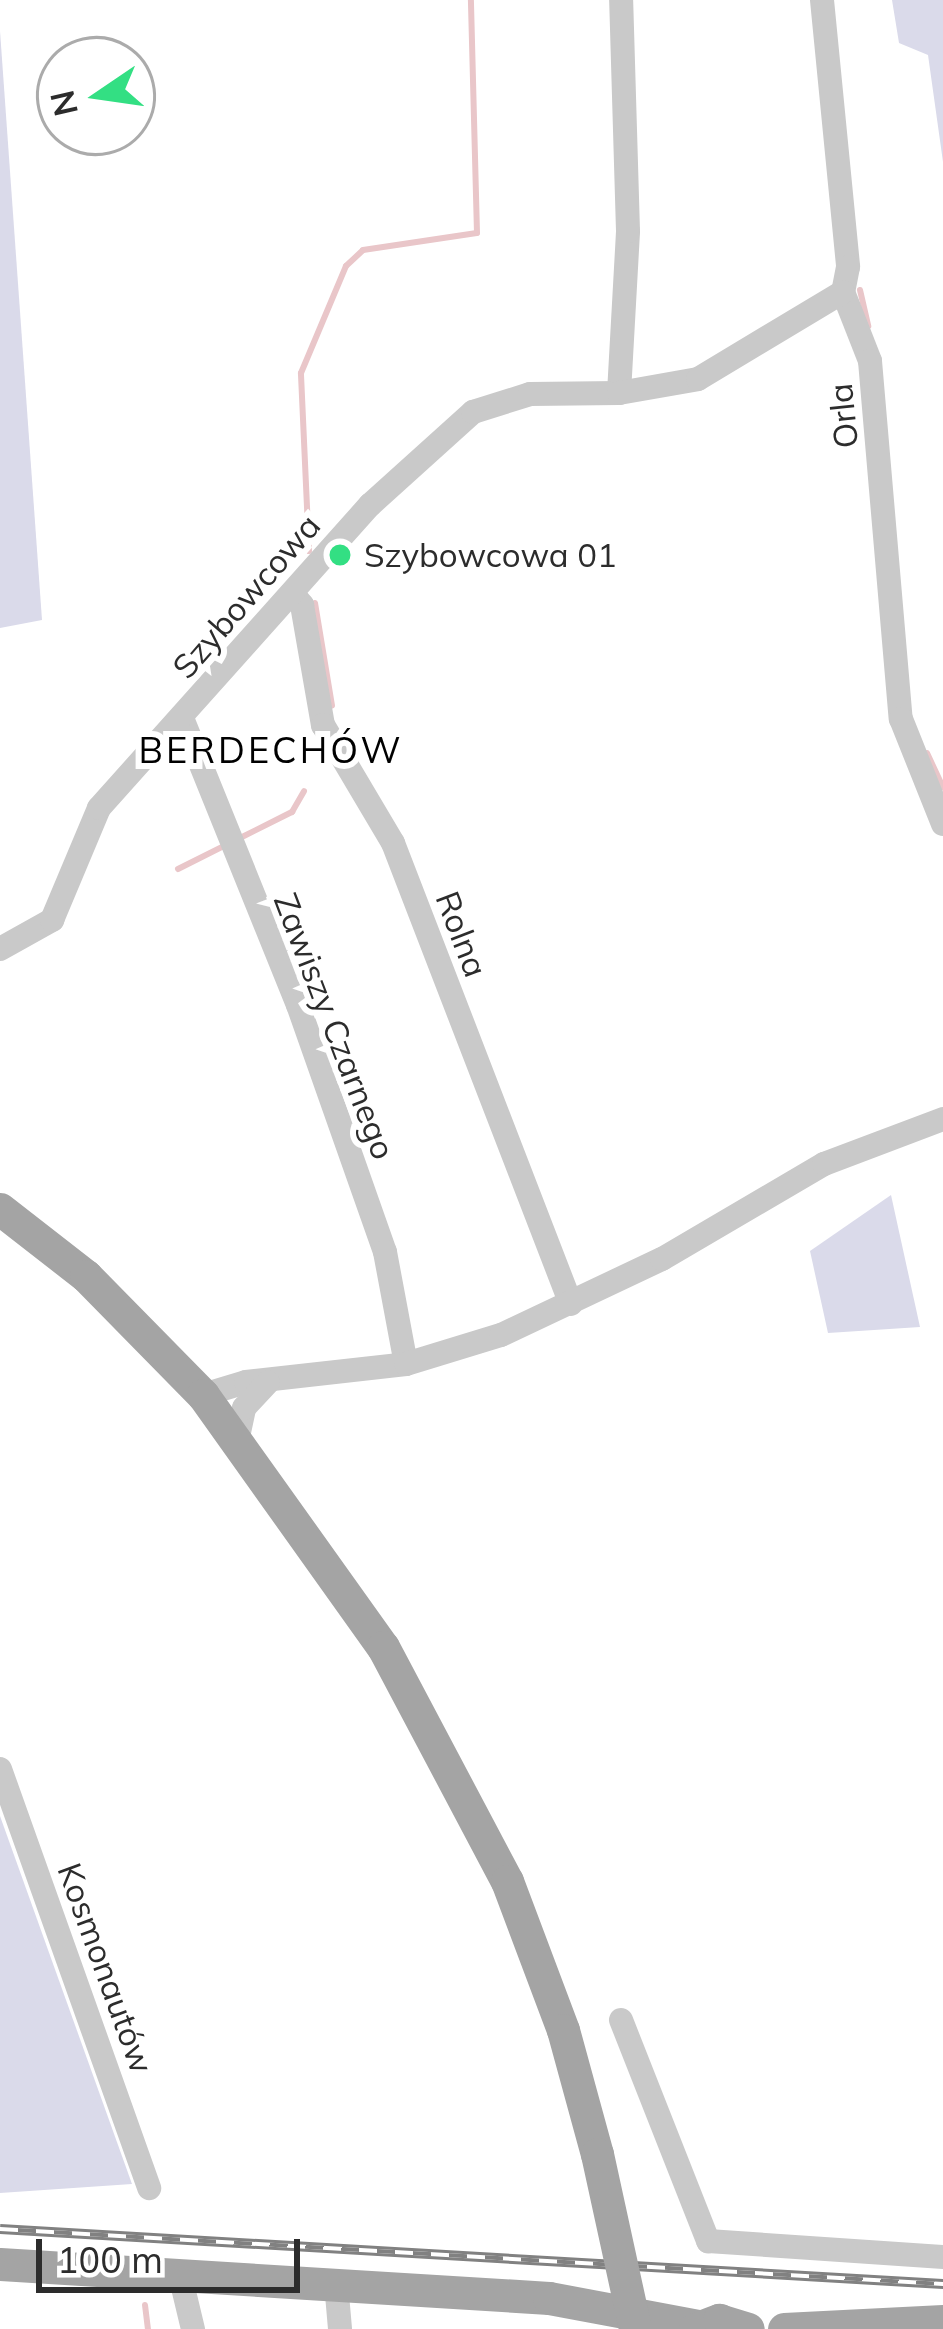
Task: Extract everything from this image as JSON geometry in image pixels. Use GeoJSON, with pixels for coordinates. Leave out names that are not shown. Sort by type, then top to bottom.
{"type":"FeatureCollection","features":[{"type":"Feature","properties":{"kind":"main road"},"geometry":{"type":"LineString","coordinates":[[0,1209],[86,1276],[203,1395],[238,1437],[383,1647],[485,1833],[546,1980],[597,2154],[634,2324]]}},
{"type":"Feature","properties":{"kind":"main road"},"geometry":{"type":"LineString","coordinates":[[0,2264],[549,2298],[634,2324],[697,2328],[719,2320],[748,2329]]}},
{"type":"Feature","properties":{"kind":"main road"},"geometry":{"type":"LineString","coordinates":[[784,2329],[943,2321]]}},
{"type":"Feature","properties":{"kind":"street"},"geometry":{"type":"LineString","coordinates":[[619,393],[628,230],[621,0]]}},
{"type":"Feature","properties":{"kind":"street","name":"Orla"},"geometry":{"type":"LineString","coordinates":[[822,0],[848,267],[843,292],[870,361],[901,719],[943,824]]}},
{"type":"Feature","properties":{"kind":"street","name":"Szybowcowa"},"geometry":{"type":"LineString","coordinates":[[0,949],[61,908],[82,834],[370,505],[473,412],[530,394],[619,393],[731,365],[843,292]]}},
{"type":"Feature","properties":{"kind":"street","name":"Rolna"},"geometry":{"type":"LineString","coordinates":[[292,592],[302,605],[323,724],[392,843],[571,1304]]}},
{"type":"Feature","properties":{"kind":"street","name":"Zawiszy Czarnego"},"geometry":{"type":"LineString","coordinates":[[182,718],[379,1233],[406,1364]]}},
{"type":"Feature","properties":{"kind":"street"},"geometry":{"type":"LineString","coordinates":[[203,1395],[406,1364],[571,1304],[824,1164],[943,1119]]}},
{"type":"Feature","properties":{"kind":"street"},"geometry":{"type":"LineString","coordinates":[[238,1437],[244,1408],[268,1382]]}},
{"type":"Feature","properties":{"kind":"street","name":"Kosmonautów"},"geometry":{"type":"LineString","coordinates":[[0,1769],[149,2188]]}},
{"type":"Feature","properties":{"kind":"street"},"geometry":{"type":"LineString","coordinates":[[621,2020],[708,2241],[943,2257]]}},
{"type":"Feature","properties":{"kind":"street"},"geometry":{"type":"LineString","coordinates":[[180,2275],[193,2329]]}},
{"type":"Feature","properties":{"kind":"street"},"geometry":{"type":"LineString","coordinates":[[336,2283],[340,2329]]}},
{"type":"Feature","properties":{"kind":"shaded area"},"geometry":{"type":"Polygon","coordinates":[[[892,0],[943,0],[943,162],[928,55],[899,43],[892,0]]]}},
{"type":"Feature","properties":{"kind":"shaded area"},"geometry":{"type":"Polygon","coordinates":[[[0,31],[42,620],[0,628],[0,31]]]}},
{"type":"Feature","properties":{"kind":"shaded area"},"geometry":{"type":"Polygon","coordinates":[[[891,1195],[920,1327],[828,1333],[810,1251],[891,1195]]]}},
{"type":"Feature","properties":{"kind":"shaded area"},"geometry":{"type":"Polygon","coordinates":[[[0,1816],[132,2184],[0,2193],[0,1816]]]}},
{"type":"Feature","properties":{"kind":"waterway"},"geometry":{"type":"LineString","coordinates":[[309,551],[301,373],[346,266],[363,250],[477,233],[471,0]]}},
{"type":"Feature","properties":{"kind":"waterway"},"geometry":{"type":"LineString","coordinates":[[860,290],[868,326]]}},
{"type":"Feature","properties":{"kind":"waterway"},"geometry":{"type":"LineString","coordinates":[[315,603],[332,706]]}},
{"type":"Feature","properties":{"kind":"waterway"},"geometry":{"type":"LineString","coordinates":[[927,753],[943,788]]}},
{"type":"Feature","properties":{"kind":"waterway"},"geometry":{"type":"LineString","coordinates":[[236,840],[292,812],[304,791]]}},
{"type":"Feature","properties":{"kind":"waterway"},"geometry":{"type":"LineString","coordinates":[[178,869],[224,846]]}},
{"type":"Feature","properties":{"kind":"waterway"},"geometry":{"type":"LineString","coordinates":[[145,2305],[148,2329]]}},
{"type":"Feature","properties":{"kind":"railway"},"geometry":{"type":"LineString","coordinates":[[0,2229],[943,2284]]}},
{"type":"Feature","properties":{"kind":"place","name":"Szybowcowa 01"},"geometry":{"type":"Point","coordinates":[340,555]}},
{"type":"Feature","properties":{"kind":"district","name":"BERDECHÓW"},"geometry":{"type":"Point","coordinates":[271,750]}}]}
